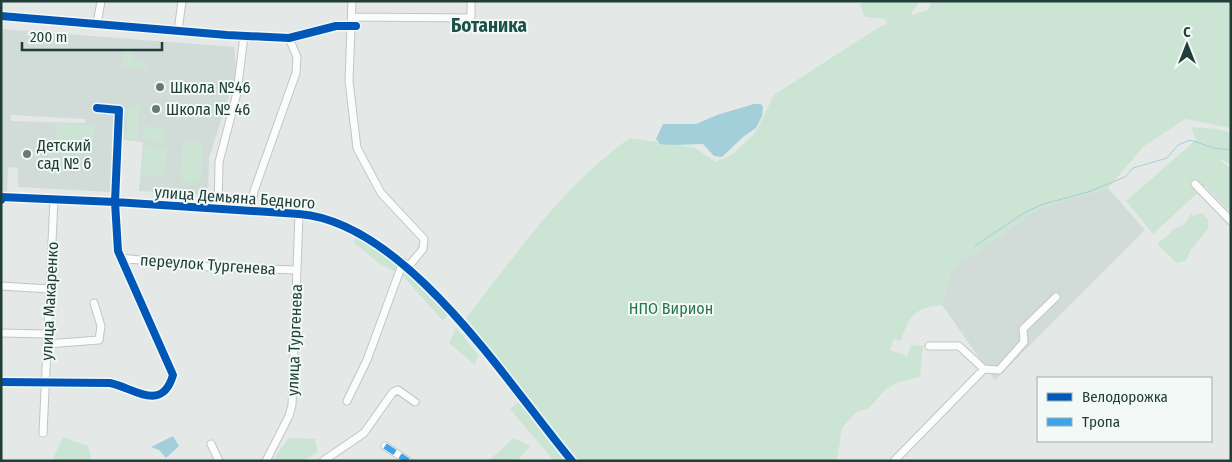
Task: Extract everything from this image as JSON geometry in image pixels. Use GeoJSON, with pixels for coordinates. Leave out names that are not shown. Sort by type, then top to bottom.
{"type":"FeatureCollection","features":[{"type":"Feature","properties":{"kind":"street"},"geometry":{"type":"LineString","coordinates":[[97,24],[101,1]]}},
{"type":"Feature","properties":{"kind":"street"},"geometry":{"type":"LineString","coordinates":[[178,31],[182,1]]}},
{"type":"Feature","properties":{"kind":"street"},"geometry":{"type":"LineString","coordinates":[[347,401],[367,360],[405,265],[423,249],[424,240],[381,193],[357,148],[349,80],[353,26],[352,1]]}},
{"type":"Feature","properties":{"kind":"street"},"geometry":{"type":"LineString","coordinates":[[352,17],[471,18],[471,1]]}},
{"type":"Feature","properties":{"kind":"street"},"geometry":{"type":"LineString","coordinates":[[1,16],[289,38],[336,26],[353,26]]}},
{"type":"Feature","properties":{"kind":"street"},"geometry":{"type":"LineString","coordinates":[[218,209],[219,162],[237,93],[244,36]]}},
{"type":"Feature","properties":{"kind":"street"},"geometry":{"type":"LineString","coordinates":[[251,211],[254,191],[296,73],[297,57],[289,38]]}},
{"type":"Feature","properties":{"kind":"street"},"geometry":{"type":"LineString","coordinates":[[1,382],[110,383],[122,386],[141,396],[164,392],[170,385],[173,375],[120,258],[116,236],[115,202],[119,110],[97,108]]}},
{"type":"Feature","properties":{"kind":"street"},"geometry":{"type":"LineString","coordinates":[[1195,184],[1231,221]]}},
{"type":"Feature","properties":{"kind":"street","name":"улица Демьяна Бедного"},"geometry":{"type":"LineString","coordinates":[[1,199],[115,202],[298,214],[326,218],[345,226],[405,265],[477,343],[572,461]]}},
{"type":"Feature","properties":{"kind":"street","name":"улица Макаренко"},"geometry":{"type":"LineString","coordinates":[[43,433],[46,334],[54,199]]}},
{"type":"Feature","properties":{"kind":"street","name":"улица Тургенева"},"geometry":{"type":"LineString","coordinates":[[266,461],[289,416],[292,405],[298,214]]}},
{"type":"Feature","properties":{"kind":"street","name":"переулок Тургенева"},"geometry":{"type":"LineString","coordinates":[[120,258],[209,267],[296,270]]}},
{"type":"Feature","properties":{"kind":"street"},"geometry":{"type":"LineString","coordinates":[[1,286],[49,289]]}},
{"type":"Feature","properties":{"kind":"street"},"geometry":{"type":"LineString","coordinates":[[929,346],[959,346],[984,369],[999,370],[1024,342],[1023,329],[1056,297]]}},
{"type":"Feature","properties":{"kind":"street"},"geometry":{"type":"LineString","coordinates":[[46,344],[99,340],[101,326],[94,303]]}},
{"type":"Feature","properties":{"kind":"street"},"geometry":{"type":"LineString","coordinates":[[1,333],[46,334]]}},
{"type":"Feature","properties":{"kind":"street"},"geometry":{"type":"LineString","coordinates":[[894,461],[984,369]]}},
{"type":"Feature","properties":{"kind":"street"},"geometry":{"type":"LineString","coordinates":[[322,461],[364,433],[393,392],[398,390],[415,402]]}},
{"type":"Feature","properties":{"kind":"street"},"geometry":{"type":"LineString","coordinates":[[211,444],[219,461]]}},
{"type":"Feature","properties":{"kind":"street"},"geometry":{"type":"LineString","coordinates":[[385,446],[408,461]]}},
{"type":"Feature","properties":{"kind":"shaded area"},"geometry":{"type":"Polygon","coordinates":[[[1,29],[234,47],[236,74],[209,158],[208,195],[139,191],[143,142],[115,139],[112,192],[18,187],[18,168],[8,167],[7,195],[1,195],[1,29]],[[11,115],[11,121],[85,123],[86,119],[11,115]]]}},
{"type":"Feature","properties":{"kind":"shaded area"},"geometry":{"type":"Polygon","coordinates":[[[1108,188],[1145,230],[995,380],[942,305],[952,269],[1037,210],[1108,188]]]}},
{"type":"Feature","properties":{"kind":"green space","name":"НПО Вирион"},"geometry":{"type":"Polygon","coordinates":[[[864,1],[920,1],[912,15],[928,10],[932,1],[1231,1],[1231,128],[1185,119],[1144,146],[1108,188],[1037,210],[952,269],[942,305],[925,308],[914,314],[907,325],[901,341],[894,339],[890,350],[907,356],[911,345],[923,346],[920,377],[899,382],[886,389],[868,409],[858,411],[853,415],[842,428],[837,461],[577,461],[466,318],[522,246],[562,199],[606,157],[630,138],[695,148],[716,162],[733,154],[755,133],[774,95],[876,29],[887,24],[885,19],[865,17],[860,5],[864,1]]]}},
{"type":"Feature","properties":{"kind":"green space"},"geometry":{"type":"Polygon","coordinates":[[[123,49],[130,49],[130,54],[137,62],[148,63],[147,69],[122,66],[123,49]]]}},
{"type":"Feature","properties":{"kind":"green space"},"geometry":{"type":"Polygon","coordinates":[[[128,106],[139,107],[137,140],[125,139],[128,106]]]}},
{"type":"Feature","properties":{"kind":"green space"},"geometry":{"type":"Polygon","coordinates":[[[56,124],[95,125],[92,154],[54,153],[56,124]]]}},
{"type":"Feature","properties":{"kind":"green space"},"geometry":{"type":"Polygon","coordinates":[[[144,126],[165,128],[164,143],[143,141],[144,126]]]}},
{"type":"Feature","properties":{"kind":"green space"},"geometry":{"type":"Polygon","coordinates":[[[1191,127],[1218,129],[1231,133],[1231,164],[1218,158],[1228,167],[1231,166],[1231,213],[1205,186],[1153,234],[1126,201],[1196,140],[1191,127]]]}},
{"type":"Feature","properties":{"kind":"green space"},"geometry":{"type":"Polygon","coordinates":[[[185,140],[202,141],[203,144],[201,177],[197,183],[184,182],[180,176],[185,140]]]}},
{"type":"Feature","properties":{"kind":"green space"},"geometry":{"type":"Polygon","coordinates":[[[144,145],[167,147],[164,177],[141,175],[144,145]]]}},
{"type":"Feature","properties":{"kind":"green space"},"geometry":{"type":"Polygon","coordinates":[[[1202,213],[1208,219],[1208,229],[1190,251],[1186,261],[1177,263],[1158,245],[1159,242],[1171,233],[1173,229],[1184,225],[1191,214],[1194,216],[1202,213]]]}},
{"type":"Feature","properties":{"kind":"green space"},"geometry":{"type":"Polygon","coordinates":[[[356,236],[399,263],[396,272],[380,264],[354,243],[356,236]]]}},
{"type":"Feature","properties":{"kind":"green space"},"geometry":{"type":"Polygon","coordinates":[[[406,268],[439,302],[448,315],[443,321],[403,276],[406,268]]]}},
{"type":"Feature","properties":{"kind":"green space"},"geometry":{"type":"Polygon","coordinates":[[[456,328],[478,355],[475,365],[449,343],[456,328]]]}},
{"type":"Feature","properties":{"kind":"green space"},"geometry":{"type":"Polygon","coordinates":[[[518,402],[568,461],[554,461],[510,409],[518,402]]]}},
{"type":"Feature","properties":{"kind":"green space"},"geometry":{"type":"Polygon","coordinates":[[[63,437],[88,446],[92,461],[52,461],[63,437]]]}},
{"type":"Feature","properties":{"kind":"green space"},"geometry":{"type":"Polygon","coordinates":[[[289,438],[315,439],[318,452],[303,461],[272,461],[289,438]]]}},
{"type":"Feature","properties":{"kind":"green space"},"geometry":{"type":"Polygon","coordinates":[[[514,438],[530,446],[517,461],[488,461],[514,438]]]}},
{"type":"Feature","properties":{"kind":"water"},"geometry":{"type":"Polygon","coordinates":[[[754,104],[761,104],[763,107],[762,116],[756,128],[743,137],[722,157],[714,156],[703,144],[660,144],[656,139],[663,124],[696,124],[717,115],[754,104]]]}},
{"type":"Feature","properties":{"kind":"water"},"geometry":{"type":"Polygon","coordinates":[[[173,436],[179,446],[166,458],[159,450],[151,447],[173,436]]]}},
{"type":"Feature","properties":{"kind":"waterway"},"geometry":{"type":"LineString","coordinates":[[975,246],[1024,213],[1043,204],[1088,192],[1125,177],[1133,168],[1167,158],[1178,145],[1190,140],[1214,148],[1231,150]]}},
{"type":"Feature","properties":{"kind":"marked path"},"geometry":{"type":"LineString","coordinates":[[385,446],[408,461]]}},
{"type":"Feature","properties":{"kind":"cycle path"},"geometry":{"type":"LineString","coordinates":[[1,16],[227,35],[289,38],[336,26],[356,26]]}},
{"type":"Feature","properties":{"kind":"cycle path"},"geometry":{"type":"LineString","coordinates":[[1,382],[110,383],[138,393],[155,396],[162,393],[173,375],[118,251],[115,202],[119,110],[97,108]]}},
{"type":"Feature","properties":{"kind":"cycle path"},"geometry":{"type":"LineString","coordinates":[[1,200],[1,197],[115,202],[299,214],[339,224],[378,245],[415,275],[451,311],[572,461]]}},
{"type":"Feature","properties":{"kind":"place","name":"Школа №46"},"geometry":{"type":"Point","coordinates":[160,87]}},
{"type":"Feature","properties":{"kind":"place","name":"Школа № 46"},"geometry":{"type":"Point","coordinates":[156,109]}},
{"type":"Feature","properties":{"kind":"place","name":"Детский сад № 6"},"geometry":{"type":"Point","coordinates":[27,154]}},
{"type":"Feature","properties":{"kind":"district","name":"Ботаника"},"geometry":{"type":"Point","coordinates":[489,25]}}]}
